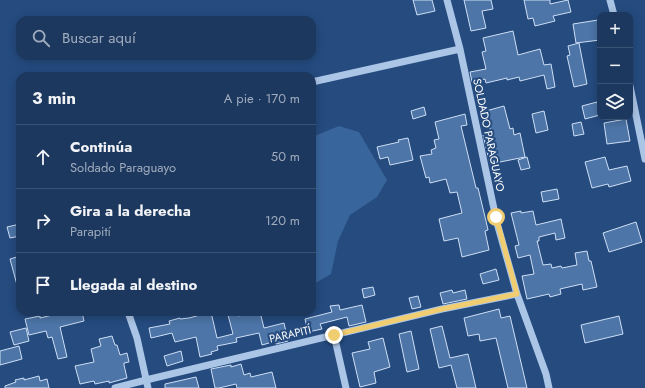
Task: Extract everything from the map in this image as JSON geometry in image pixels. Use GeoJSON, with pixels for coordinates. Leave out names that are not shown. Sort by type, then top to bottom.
{"type":"FeatureCollection","features":[{"type":"Feature","properties":{"kind":"street","name":"SOLDADO PARAGUAYO"},"geometry":{"type":"LineString","coordinates":[[447,0],[460,49],[497,223],[517,294],[546,374],[549,388]]}},
{"type":"Feature","properties":{"kind":"street"},"geometry":{"type":"LineString","coordinates":[[610,0],[613,12]]}},
{"type":"Feature","properties":{"kind":"street"},"geometry":{"type":"LineString","coordinates":[[316,81],[460,49]]}},
{"type":"Feature","properties":{"kind":"street"},"geometry":{"type":"LineString","coordinates":[[633,101],[645,159]]}},
{"type":"Feature","properties":{"kind":"street","name":"PARAPITÍ"},"geometry":{"type":"LineString","coordinates":[[115,388],[442,309],[517,294]]}},
{"type":"Feature","properties":{"kind":"street"},"geometry":{"type":"LineString","coordinates":[[130,316],[137,338],[148,388]]}},
{"type":"Feature","properties":{"kind":"street"},"geometry":{"type":"LineString","coordinates":[[334,335],[346,388]]}},
{"type":"Feature","properties":{"kind":"shaded area"},"geometry":{"type":"Polygon","coordinates":[[[339,126],[359,132],[387,180],[377,197],[350,215],[338,241],[331,274],[316,283],[316,135],[339,126]]]}},
{"type":"Feature","properties":{"kind":"building"},"geometry":{"type":"Polygon","coordinates":[[[413,0],[432,0],[435,11],[417,15],[413,0]]]}},
{"type":"Feature","properties":{"kind":"building"},"geometry":{"type":"Polygon","coordinates":[[[464,0],[491,0],[493,9],[482,11],[486,28],[471,31],[464,0]]]}},
{"type":"Feature","properties":{"kind":"building"},"geometry":{"type":"Polygon","coordinates":[[[524,0],[550,0],[550,4],[568,0],[571,12],[553,16],[555,21],[535,26],[533,18],[528,19],[524,0]]]}},
{"type":"Feature","properties":{"kind":"building"},"geometry":{"type":"Polygon","coordinates":[[[597,20],[597,40],[576,43],[573,24],[597,20]]]}},
{"type":"Feature","properties":{"kind":"building"},"geometry":{"type":"Polygon","coordinates":[[[513,31],[518,55],[540,49],[544,65],[551,64],[555,87],[547,89],[544,75],[520,81],[519,77],[486,83],[485,79],[472,82],[470,72],[486,69],[482,52],[486,51],[483,38],[513,31]]]}},
{"type":"Feature","properties":{"kind":"building"},"geometry":{"type":"Polygon","coordinates":[[[579,43],[587,84],[574,87],[567,56],[570,55],[568,46],[579,43]]]}},
{"type":"Feature","properties":{"kind":"building"},"geometry":{"type":"Polygon","coordinates":[[[597,102],[597,116],[585,119],[582,106],[597,102]]]}},
{"type":"Feature","properties":{"kind":"building"},"geometry":{"type":"Polygon","coordinates":[[[504,106],[510,129],[513,128],[514,135],[520,133],[525,157],[490,164],[483,135],[491,133],[486,111],[504,106]]]}},
{"type":"Feature","properties":{"kind":"building"},"geometry":{"type":"Polygon","coordinates":[[[424,107],[426,115],[413,119],[411,111],[424,107]]]}},
{"type":"Feature","properties":{"kind":"building"},"geometry":{"type":"Polygon","coordinates":[[[544,111],[548,130],[536,133],[532,114],[544,111]]]}},
{"type":"Feature","properties":{"kind":"building"},"geometry":{"type":"Polygon","coordinates":[[[465,114],[467,125],[461,126],[476,188],[478,188],[486,221],[488,230],[485,231],[489,250],[462,257],[458,238],[444,241],[439,219],[462,213],[457,192],[450,193],[446,179],[430,183],[429,177],[426,178],[420,156],[432,154],[431,150],[436,148],[434,140],[439,139],[435,122],[465,114]]]}},
{"type":"Feature","properties":{"kind":"building"},"geometry":{"type":"Polygon","coordinates":[[[626,120],[630,141],[607,144],[604,123],[626,120]]]}},
{"type":"Feature","properties":{"kind":"building"},"geometry":{"type":"Polygon","coordinates":[[[581,122],[584,134],[574,136],[572,124],[581,122]]]}},
{"type":"Feature","properties":{"kind":"building"},"geometry":{"type":"Polygon","coordinates":[[[408,138],[413,160],[390,165],[388,157],[380,159],[377,147],[399,142],[398,140],[408,138]]]}},
{"type":"Feature","properties":{"kind":"building"},"geometry":{"type":"Polygon","coordinates":[[[527,157],[530,168],[521,170],[518,160],[527,157]]]}},
{"type":"Feature","properties":{"kind":"building"},"geometry":{"type":"Polygon","coordinates":[[[605,157],[609,170],[627,166],[631,181],[609,187],[608,184],[592,188],[585,162],[605,157]]]}},
{"type":"Feature","properties":{"kind":"building"},"geometry":{"type":"Polygon","coordinates":[[[557,189],[559,199],[543,202],[541,192],[557,189]]]}},
{"type":"Feature","properties":{"kind":"building"},"geometry":{"type":"Polygon","coordinates":[[[521,211],[521,213],[533,211],[536,225],[561,219],[565,238],[556,240],[555,233],[539,237],[539,241],[537,241],[543,265],[551,264],[552,268],[561,266],[562,268],[577,265],[575,253],[587,251],[597,287],[583,290],[582,284],[560,289],[561,294],[550,297],[549,294],[527,299],[522,276],[534,274],[530,255],[518,258],[515,246],[519,245],[511,213],[521,211]]]}},
{"type":"Feature","properties":{"kind":"building"},"geometry":{"type":"Polygon","coordinates":[[[636,222],[642,242],[609,252],[603,233],[636,222]]]}},
{"type":"Feature","properties":{"kind":"building"},"geometry":{"type":"Polygon","coordinates":[[[16,225],[16,237],[10,238],[7,227],[16,225]]]}},
{"type":"Feature","properties":{"kind":"building"},"geometry":{"type":"Polygon","coordinates":[[[16,257],[16,281],[10,259],[16,257]]]}},
{"type":"Feature","properties":{"kind":"building"},"geometry":{"type":"Polygon","coordinates":[[[496,269],[499,280],[483,284],[480,274],[496,269]]]}},
{"type":"Feature","properties":{"kind":"building"},"geometry":{"type":"Polygon","coordinates":[[[373,287],[375,295],[364,298],[362,289],[373,287]]]}},
{"type":"Feature","properties":{"kind":"building"},"geometry":{"type":"Polygon","coordinates":[[[452,290],[453,293],[465,290],[467,299],[443,304],[440,293],[452,290]]]}},
{"type":"Feature","properties":{"kind":"building"},"geometry":{"type":"Polygon","coordinates":[[[418,296],[421,307],[412,309],[409,298],[418,296]]]}},
{"type":"Feature","properties":{"kind":"building"},"geometry":{"type":"Polygon","coordinates":[[[339,305],[340,310],[362,305],[366,322],[349,326],[347,317],[320,324],[322,329],[308,332],[305,319],[332,312],[330,306],[339,305]]]}},
{"type":"Feature","properties":{"kind":"building"},"geometry":{"type":"Polygon","coordinates":[[[499,309],[501,318],[510,316],[527,388],[508,388],[496,338],[480,341],[479,334],[468,336],[464,318],[499,309]]]}},
{"type":"Feature","properties":{"kind":"building"},"geometry":{"type":"Polygon","coordinates":[[[40,316],[40,318],[48,316],[83,316],[84,321],[60,327],[67,357],[58,359],[52,337],[48,338],[46,331],[29,335],[25,319],[40,316]]]}},
{"type":"Feature","properties":{"kind":"building"},"geometry":{"type":"Polygon","coordinates":[[[196,316],[212,316],[217,338],[233,334],[228,316],[261,316],[264,328],[284,323],[288,341],[276,344],[276,341],[262,345],[259,333],[236,338],[237,342],[217,346],[218,350],[211,352],[212,354],[200,357],[196,337],[175,342],[172,333],[151,338],[149,328],[170,324],[169,321],[180,318],[196,316]]]}},
{"type":"Feature","properties":{"kind":"building"},"geometry":{"type":"Polygon","coordinates":[[[619,316],[623,334],[585,343],[581,325],[619,316]]]}},
{"type":"Feature","properties":{"kind":"building"},"geometry":{"type":"Polygon","coordinates":[[[442,326],[450,358],[468,354],[476,388],[457,388],[451,365],[439,368],[430,329],[442,326]]]}},
{"type":"Feature","properties":{"kind":"building"},"geometry":{"type":"Polygon","coordinates":[[[26,328],[29,341],[14,345],[10,332],[26,328]]]}},
{"type":"Feature","properties":{"kind":"building"},"geometry":{"type":"Polygon","coordinates":[[[411,331],[419,369],[407,372],[399,334],[411,331]]]}},
{"type":"Feature","properties":{"kind":"building"},"geometry":{"type":"Polygon","coordinates":[[[112,336],[120,355],[127,353],[129,362],[124,363],[124,365],[127,378],[109,383],[109,381],[95,384],[94,381],[80,384],[75,366],[94,362],[91,349],[101,346],[99,339],[112,336]]]}},
{"type":"Feature","properties":{"kind":"building"},"geometry":{"type":"Polygon","coordinates":[[[383,338],[390,367],[374,372],[376,383],[360,387],[352,353],[370,349],[368,342],[383,338]]]}},
{"type":"Feature","properties":{"kind":"building"},"geometry":{"type":"Polygon","coordinates":[[[19,346],[22,359],[0,365],[0,351],[19,346]]]}},
{"type":"Feature","properties":{"kind":"building"},"geometry":{"type":"Polygon","coordinates":[[[181,351],[183,361],[167,366],[164,356],[181,351]]]}},
{"type":"Feature","properties":{"kind":"building"},"geometry":{"type":"Polygon","coordinates":[[[241,364],[244,375],[250,373],[251,377],[272,372],[276,388],[237,388],[236,384],[215,388],[211,369],[231,365],[231,367],[241,364]]]}},
{"type":"Feature","properties":{"kind":"building"},"geometry":{"type":"Polygon","coordinates":[[[39,376],[40,381],[47,379],[49,388],[5,388],[5,386],[16,382],[15,380],[24,378],[24,380],[39,376]]]}},
{"type":"Feature","properties":{"kind":"building"},"geometry":{"type":"Polygon","coordinates":[[[196,377],[199,388],[165,388],[165,384],[196,377]]]}},
{"type":"Feature","properties":{"kind":"route"},"geometry":{"type":"LineString","coordinates":[[334,335],[442,309],[517,294],[496,217]]}}]}
